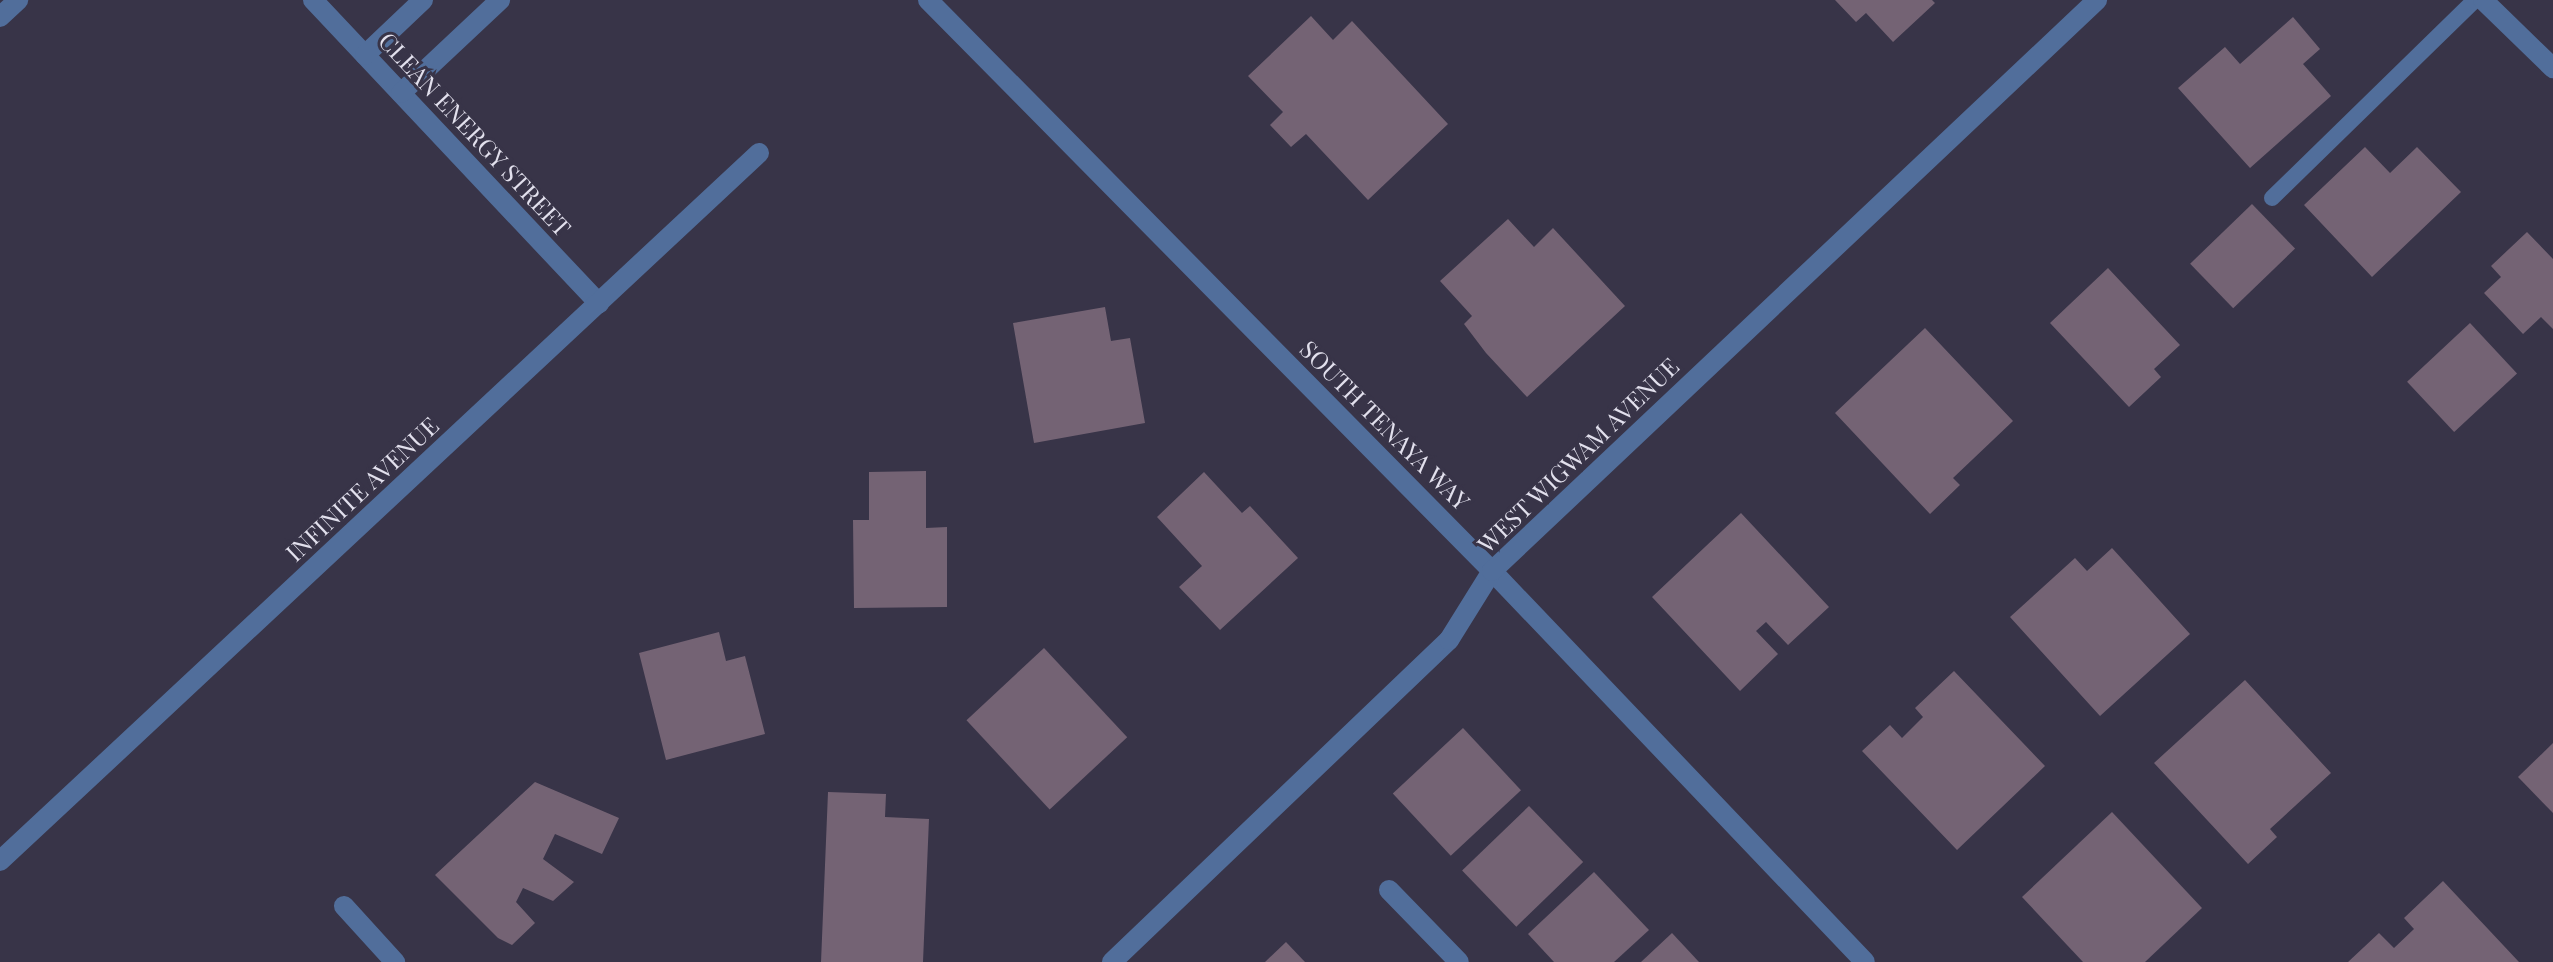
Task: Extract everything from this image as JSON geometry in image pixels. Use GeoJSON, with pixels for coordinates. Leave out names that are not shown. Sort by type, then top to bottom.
{"type":"FeatureCollection","features":[{"type":"Feature","properties":{"kind":"street"},"geometry":{"type":"LineString","coordinates":[[0,17],[18,0]]}},
{"type":"Feature","properties":{"kind":"street","name":"CLEAN ENERGY STREET"},"geometry":{"type":"LineString","coordinates":[[313,0],[599,303]]}},
{"type":"Feature","properties":{"kind":"street"},"geometry":{"type":"LineString","coordinates":[[365,55],[423,0]]}},
{"type":"Feature","properties":{"kind":"street"},"geometry":{"type":"LineString","coordinates":[[401,93],[500,0]]}},
{"type":"Feature","properties":{"kind":"street","name":"SOUTH TENAYA WAY"},"geometry":{"type":"LineString","coordinates":[[928,0],[1492,571],[1865,962]]}},
{"type":"Feature","properties":{"kind":"street","name":"WEST WIGWAM AVENUE"},"geometry":{"type":"LineString","coordinates":[[1112,962],[1449,640],[1492,571],[2097,0]]}},
{"type":"Feature","properties":{"kind":"street"},"geometry":{"type":"LineString","coordinates":[[2483,0],[2553,68]]}},
{"type":"Feature","properties":{"kind":"street","name":"INFINITE AVENUE"},"geometry":{"type":"LineString","coordinates":[[0,861],[759,153]]}},
{"type":"Feature","properties":{"kind":"street"},"geometry":{"type":"LineString","coordinates":[[1389,890],[1459,962]]}},
{"type":"Feature","properties":{"kind":"street"},"geometry":{"type":"LineString","coordinates":[[344,906],[395,962]]}},
{"type":"Feature","properties":{"kind":"lane"},"geometry":{"type":"LineString","coordinates":[[2272,198],[2475,0]]}},
{"type":"Feature","properties":{"kind":"building"},"geometry":{"type":"Polygon","coordinates":[[[1835,0],[1932,0],[1935,3],[1893,42],[1866,13],[1856,22],[1835,0]]]}},
{"type":"Feature","properties":{"kind":"building"},"geometry":{"type":"Polygon","coordinates":[[[1311,16],[1333,40],[1352,21],[1448,124],[1368,200],[1306,134],[1291,147],[1270,125],[1283,112],[1248,76],[1311,16]]]}},
{"type":"Feature","properties":{"kind":"building"},"geometry":{"type":"Polygon","coordinates":[[[2293,17],[2320,49],[2303,64],[2331,96],[2250,168],[2178,88],[2225,47],[2240,64],[2293,17]]]}},
{"type":"Feature","properties":{"kind":"building"},"geometry":{"type":"Polygon","coordinates":[[[2365,147],[2390,173],[2417,147],[2461,192],[2372,277],[2304,205],[2365,147]]]}},
{"type":"Feature","properties":{"kind":"building"},"geometry":{"type":"Polygon","coordinates":[[[2252,204],[2295,249],[2233,308],[2190,264],[2252,204]]]}},
{"type":"Feature","properties":{"kind":"building"},"geometry":{"type":"Polygon","coordinates":[[[1508,219],[1534,247],[1553,228],[1625,306],[1527,397],[1464,324],[1472,316],[1440,281],[1508,219]]]}},
{"type":"Feature","properties":{"kind":"building"},"geometry":{"type":"Polygon","coordinates":[[[2527,232],[2553,259],[2553,329],[2541,317],[2523,334],[2484,293],[2501,277],[2491,266],[2527,232]]]}},
{"type":"Feature","properties":{"kind":"building"},"geometry":{"type":"Polygon","coordinates":[[[2108,268],[2180,345],[2154,369],[2161,377],[2129,407],[2050,323],[2108,268]]]}},
{"type":"Feature","properties":{"kind":"building"},"geometry":{"type":"Polygon","coordinates":[[[1105,307],[1111,341],[1130,338],[1145,423],[1034,443],[1013,323],[1105,307]]]}},
{"type":"Feature","properties":{"kind":"building"},"geometry":{"type":"Polygon","coordinates":[[[2470,323],[2517,373],[2454,432],[2407,382],[2470,323]]]}},
{"type":"Feature","properties":{"kind":"building"},"geometry":{"type":"Polygon","coordinates":[[[1925,328],[2013,421],[1953,478],[1960,485],[1930,514],[1835,413],[1925,328]]]}},
{"type":"Feature","properties":{"kind":"building"},"geometry":{"type":"Polygon","coordinates":[[[926,471],[926,528],[947,527],[947,607],[854,608],[853,520],[869,520],[869,472],[926,471]]]}},
{"type":"Feature","properties":{"kind":"building"},"geometry":{"type":"Polygon","coordinates":[[[1204,472],[1242,513],[1250,506],[1298,558],[1220,630],[1179,587],[1202,566],[1157,517],[1204,472]]]}},
{"type":"Feature","properties":{"kind":"building"},"geometry":{"type":"Polygon","coordinates":[[[1741,513],[1829,607],[1788,645],[1766,622],[1756,631],[1778,654],[1740,691],[1652,597],[1741,513]]]}},
{"type":"Feature","properties":{"kind":"building"},"geometry":{"type":"Polygon","coordinates":[[[2112,548],[2190,634],[2100,716],[2010,617],[2075,558],[2087,571],[2112,548]]]}},
{"type":"Feature","properties":{"kind":"building"},"geometry":{"type":"Polygon","coordinates":[[[719,632],[726,661],[745,656],[765,734],[666,760],[639,653],[719,632]]]}},
{"type":"Feature","properties":{"kind":"building"},"geometry":{"type":"Polygon","coordinates":[[[1044,648],[1127,737],[1050,810],[966,720],[1044,648]]]}},
{"type":"Feature","properties":{"kind":"building"},"geometry":{"type":"Polygon","coordinates":[[[1954,671],[2045,766],[1957,850],[1862,751],[1890,725],[1902,738],[1923,717],[1915,708],[1954,671]]]}},
{"type":"Feature","properties":{"kind":"building"},"geometry":{"type":"Polygon","coordinates":[[[2245,680],[2331,773],[2270,829],[2277,837],[2248,864],[2154,763],[2245,680]]]}},
{"type":"Feature","properties":{"kind":"building"},"geometry":{"type":"Polygon","coordinates":[[[1463,728],[1521,790],[1451,856],[1393,793],[1463,728]]]}},
{"type":"Feature","properties":{"kind":"building"},"geometry":{"type":"Polygon","coordinates":[[[2553,743],[2553,813],[2518,777],[2553,743]]]}},
{"type":"Feature","properties":{"kind":"building"},"geometry":{"type":"Polygon","coordinates":[[[535,782],[619,818],[602,854],[555,834],[543,859],[574,882],[553,901],[523,888],[516,902],[535,923],[512,945],[498,938],[435,875],[535,782]]]}},
{"type":"Feature","properties":{"kind":"building"},"geometry":{"type":"Polygon","coordinates":[[[828,792],[886,794],[885,817],[929,819],[923,962],[821,962],[828,792]]]}},
{"type":"Feature","properties":{"kind":"building"},"geometry":{"type":"Polygon","coordinates":[[[1529,806],[1583,862],[1516,927],[1462,871],[1529,806]]]}},
{"type":"Feature","properties":{"kind":"building"},"geometry":{"type":"Polygon","coordinates":[[[2112,812],[2202,908],[2145,962],[2083,962],[2022,897],[2112,812]]]}},
{"type":"Feature","properties":{"kind":"building"},"geometry":{"type":"Polygon","coordinates":[[[1594,872],[1649,930],[1614,962],[1554,962],[1528,934],[1594,872]]]}},
{"type":"Feature","properties":{"kind":"building"},"geometry":{"type":"Polygon","coordinates":[[[2443,881],[2519,962],[2348,962],[2379,933],[2394,948],[2414,929],[2404,918],[2443,881]]]}},
{"type":"Feature","properties":{"kind":"building"},"geometry":{"type":"Polygon","coordinates":[[[1672,933],[1699,962],[1641,962],[1672,933]]]}},
{"type":"Feature","properties":{"kind":"building"},"geometry":{"type":"Polygon","coordinates":[[[1286,942],[1305,962],[1265,962],[1286,942]]]}}]}
